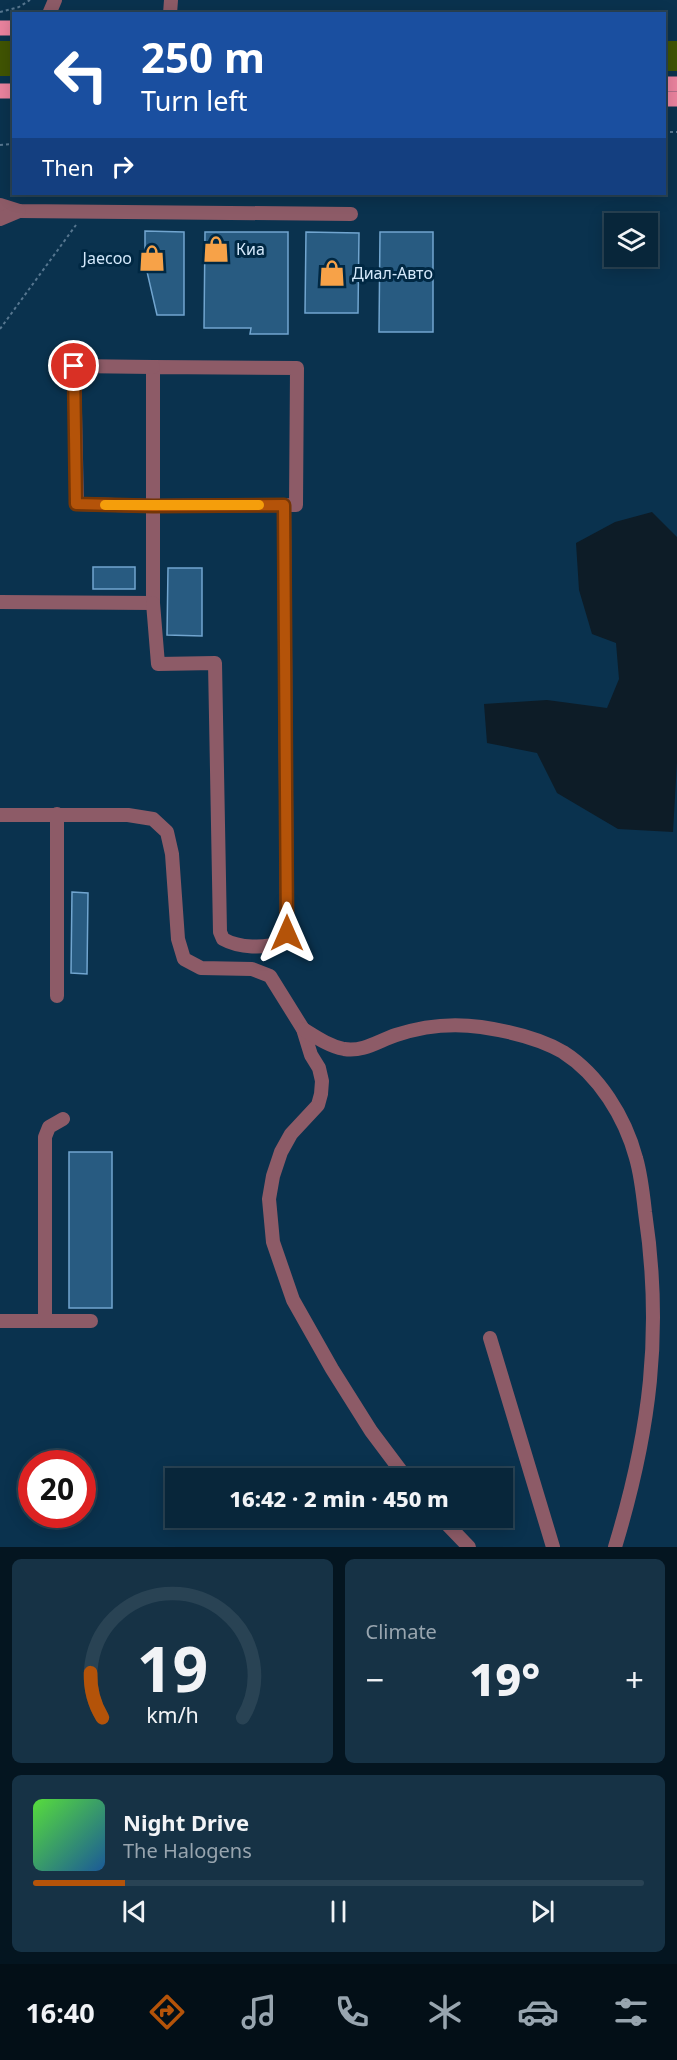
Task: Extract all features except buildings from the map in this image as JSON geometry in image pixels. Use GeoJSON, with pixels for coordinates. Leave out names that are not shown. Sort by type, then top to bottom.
{"type":"FeatureCollection","features":[{"type":"Feature","properties":{"kind":"street"},"geometry":{"type":"LineString","coordinates":[[0,205],[19,211],[351,214]]}},
{"type":"Feature","properties":{"kind":"street"},"geometry":{"type":"LineString","coordinates":[[0,219],[19,211]]}},
{"type":"Feature","properties":{"kind":"street"},"geometry":{"type":"LineString","coordinates":[[74,366],[297,368],[296,505],[284,505],[76,504],[74,366]]}},
{"type":"Feature","properties":{"kind":"street"},"geometry":{"type":"LineString","coordinates":[[153,367],[153,603],[158,664],[215,663],[220,932],[223,939],[232,945],[271,946],[282,942],[287,933],[284,505]]}},
{"type":"Feature","properties":{"kind":"street"},"geometry":{"type":"LineString","coordinates":[[0,602],[153,603]]}},
{"type":"Feature","properties":{"kind":"street"},"geometry":{"type":"LineString","coordinates":[[57,814],[57,996]]}},
{"type":"Feature","properties":{"kind":"street"},"geometry":{"type":"LineString","coordinates":[[0,815],[128,814],[153,819],[167,832],[172,854],[178,939],[184,959],[201,968],[252,969],[270,976],[303,1029],[311,1055],[319,1068],[322,1081],[321,1094],[318,1105],[291,1134],[281,1152],[273,1176],[269,1199],[273,1242],[293,1300],[371,1431],[399,1468]]}},
{"type":"Feature","properties":{"kind":"street"},"geometry":{"type":"LineString","coordinates":[[303,1029],[327,1044],[344,1049],[359,1049],[396,1035],[449,1025],[481,1027],[516,1034],[545,1043],[564,1053],[599,1086],[619,1114],[636,1159],[642,1192],[650,1244],[654,1329],[653,1364],[639,1457],[615,1547]]}},
{"type":"Feature","properties":{"kind":"street"},"geometry":{"type":"LineString","coordinates":[[45,1321],[45,1137],[49,1127],[63,1119]]}},
{"type":"Feature","properties":{"kind":"street"},"geometry":{"type":"LineString","coordinates":[[0,1321],[91,1321]]}},
{"type":"Feature","properties":{"kind":"street"},"geometry":{"type":"LineString","coordinates":[[490,1338],[553,1547]]}},
{"type":"Feature","properties":{"kind":"street"},"geometry":{"type":"LineString","coordinates":[[451,1528],[469,1547]]}},
{"type":"Feature","properties":{"kind":"path"},"geometry":{"type":"LineString","coordinates":[[0,12],[19,7],[30,0]]}},
{"type":"Feature","properties":{"kind":"path"},"geometry":{"type":"LineString","coordinates":[[0,329],[87,210]]}},
{"type":"Feature","properties":{"kind":"green space"},"geometry":{"type":"Polygon","coordinates":[[[0,41],[12,41],[12,76],[0,76],[0,41]]]}},
{"type":"Feature","properties":{"kind":"green space"},"geometry":{"type":"Polygon","coordinates":[[[666,41],[677,41],[677,71],[666,71],[666,41]]]}},
{"type":"Feature","properties":{"kind":"water"},"geometry":{"type":"Polygon","coordinates":[[[652,512],[677,537],[677,762],[673,832],[618,829],[557,793],[537,753],[487,743],[484,704],[547,700],[607,708],[619,679],[616,643],[592,634],[579,590],[576,543],[615,522],[652,512]]]}},
{"type":"Feature","properties":{"kind":"slow traffic"},"geometry":{"type":"LineString","coordinates":[[105,505],[259,505]]}},
{"type":"Feature","properties":{"kind":"place","name":"Киа"},"geometry":{"type":"Point","coordinates":[216,249]}},
{"type":"Feature","properties":{"kind":"place","name":"Jaecoo"},"geometry":{"type":"Point","coordinates":[152,258]}},
{"type":"Feature","properties":{"kind":"place","name":"Диал-Авто"},"geometry":{"type":"Point","coordinates":[332,273]}},
{"type":"Feature","properties":{"kind":"route"},"geometry":{"type":"LineString","coordinates":[[74,366],[76,504],[284,505],[287,933]]}}]}
